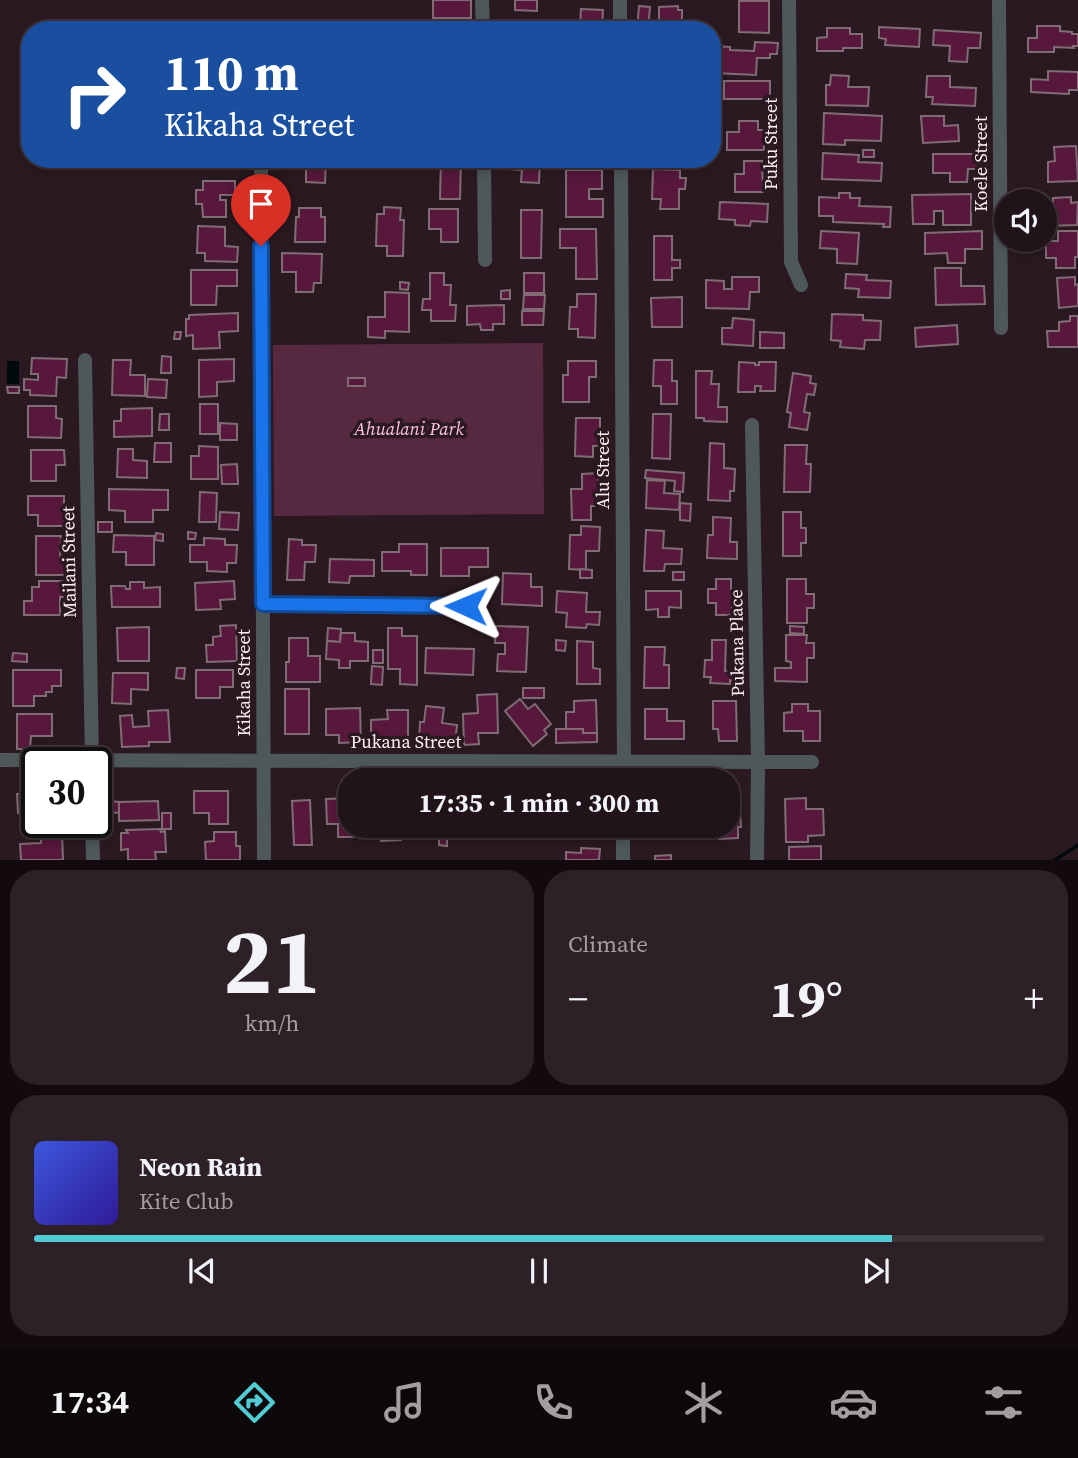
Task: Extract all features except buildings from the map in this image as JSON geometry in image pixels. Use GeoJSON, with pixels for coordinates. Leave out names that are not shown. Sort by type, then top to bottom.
{"type":"FeatureCollection","features":[{"type":"Feature","properties":{"kind":"street"},"geometry":{"type":"LineString","coordinates":[[482,0],[483,21]]}},
{"type":"Feature","properties":{"kind":"street"},"geometry":{"type":"LineString","coordinates":[[620,0],[620,21]]}},
{"type":"Feature","properties":{"kind":"street","name":"Puku Street"},"geometry":{"type":"LineString","coordinates":[[789,0],[791,262],[801,285]]}},
{"type":"Feature","properties":{"kind":"street","name":"Koele Street"},"geometry":{"type":"LineString","coordinates":[[999,0],[1001,328]]}},
{"type":"Feature","properties":{"kind":"street"},"geometry":{"type":"LineString","coordinates":[[484,168],[485,260]]}},
{"type":"Feature","properties":{"kind":"street","name":"Alu Street"},"geometry":{"type":"LineString","coordinates":[[621,168],[624,768]]}},
{"type":"Feature","properties":{"kind":"street","name":"Kikaha Street"},"geometry":{"type":"LineString","coordinates":[[261,170],[264,859]]}},
{"type":"Feature","properties":{"kind":"street","name":"Mailani Street"},"geometry":{"type":"LineString","coordinates":[[85,360],[92,747]]}},
{"type":"Feature","properties":{"kind":"street","name":"Pukana Place"},"geometry":{"type":"LineString","coordinates":[[752,425],[758,762],[757,859]]}},
{"type":"Feature","properties":{"kind":"street"},"geometry":{"type":"LineString","coordinates":[[263,604],[466,606]]}},
{"type":"Feature","properties":{"kind":"street","name":"Pukana Street"},"geometry":{"type":"LineString","coordinates":[[0,761],[21,761]]}},
{"type":"Feature","properties":{"kind":"street","name":"Pukana Street"},"geometry":{"type":"LineString","coordinates":[[112,762],[812,762]]}},
{"type":"Feature","properties":{"kind":"street"},"geometry":{"type":"LineString","coordinates":[[92,838],[93,859]]}},
{"type":"Feature","properties":{"kind":"street"},"geometry":{"type":"LineString","coordinates":[[623,838],[623,859]]}},
{"type":"Feature","properties":{"kind":"green space","name":"Ahualani Park"},"geometry":{"type":"Polygon","coordinates":[[[543,343],[544,514],[274,516],[273,345],[543,343]]]}},
{"type":"Feature","properties":{"kind":"shaded area"},"geometry":{"type":"Polygon","coordinates":[[[7,361],[19,361],[19,384],[7,384],[7,361]]]}},
{"type":"Feature","properties":{"kind":"waterway"},"geometry":{"type":"LineString","coordinates":[[1055,860],[1078,845]]}},
{"type":"Feature","properties":{"kind":"route"},"geometry":{"type":"LineString","coordinates":[[261,246],[263,604],[466,606]]}}]}
